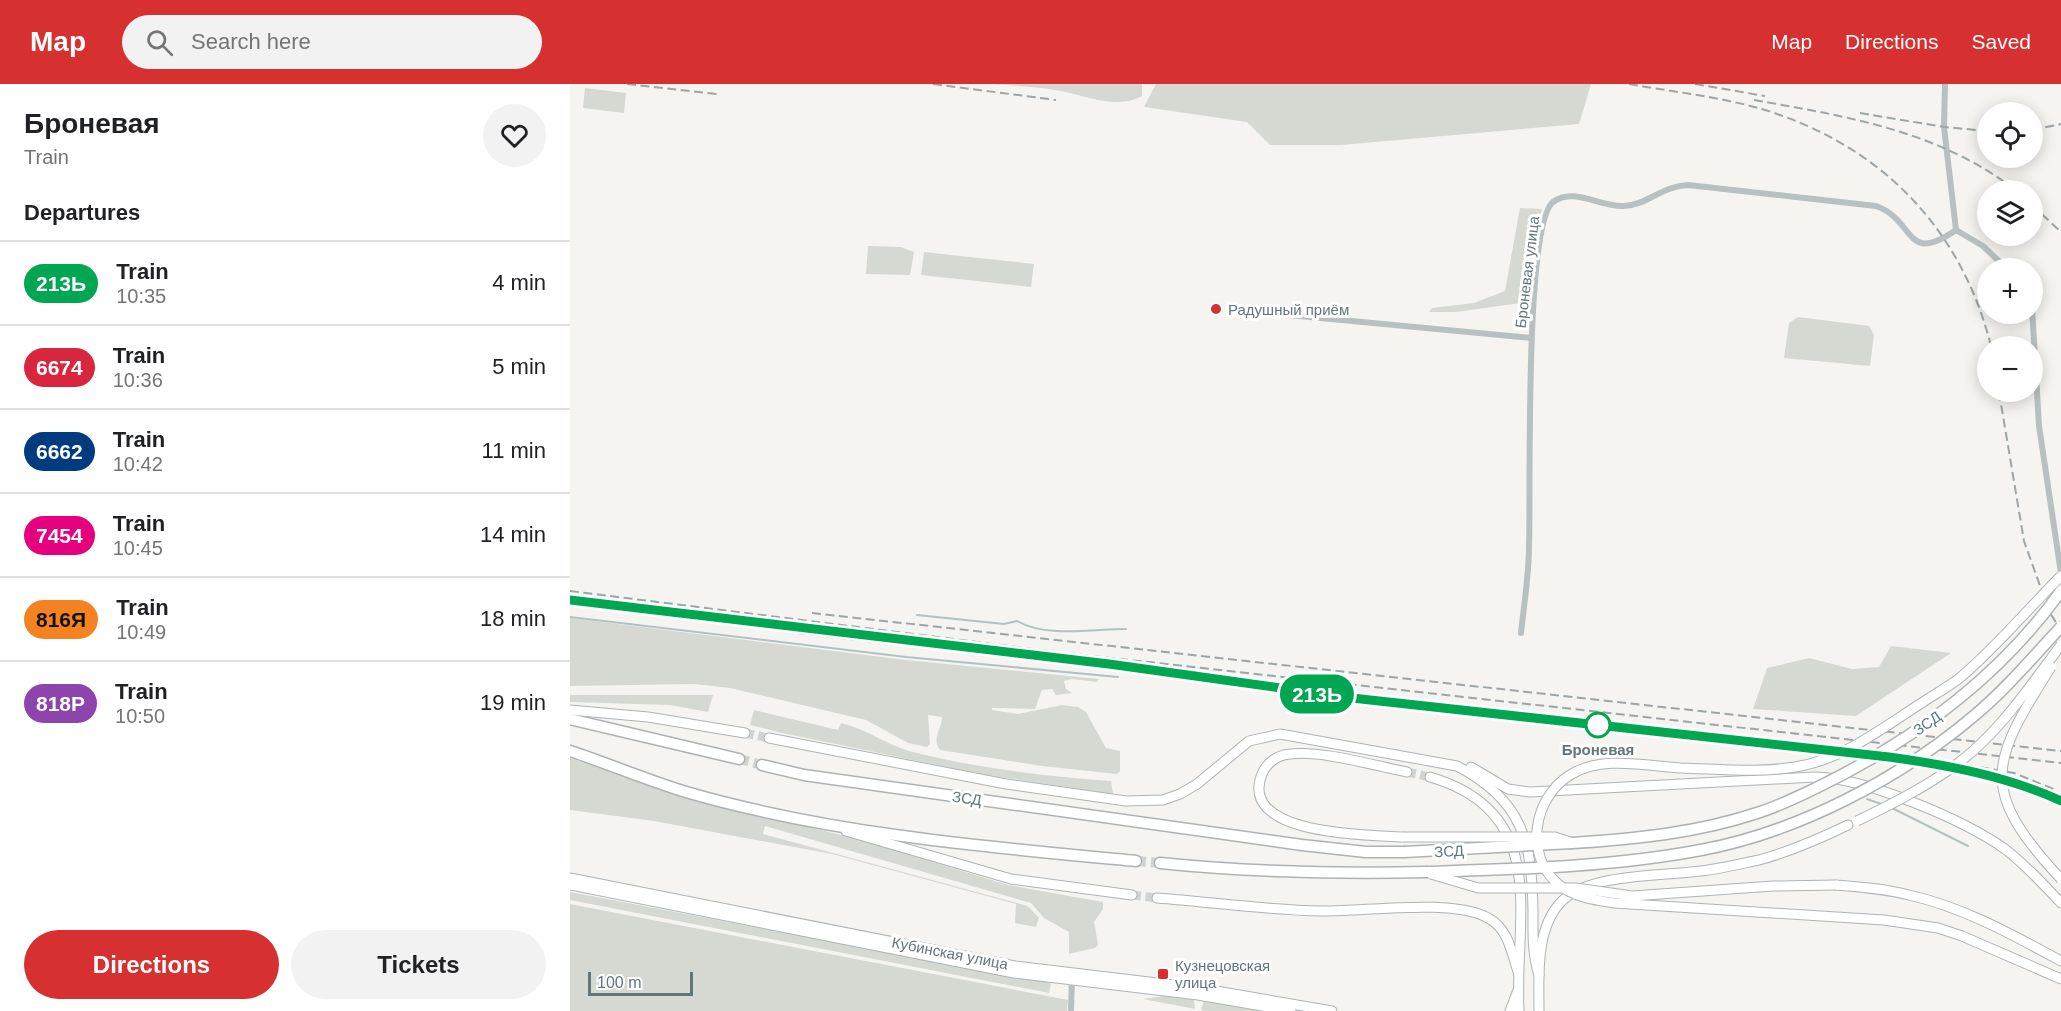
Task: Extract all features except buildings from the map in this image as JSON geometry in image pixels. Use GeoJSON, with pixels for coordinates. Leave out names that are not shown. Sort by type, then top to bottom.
{"type":"FeatureCollection","features":[{"type":"Feature","properties":{"kind":"highway","name":"ЗСД"},"geometry":{"type":"LineString","coordinates":[[762,765],[804,775],[1366,852],[1404,852],[1649,837],[1711,826],[1760,813],[1853,770],[1916,732],[1954,704],[1986,676],[2046,612],[2061,591]]}},
{"type":"Feature","properties":{"kind":"highway","name":"ЗСД"},"geometry":{"type":"LineString","coordinates":[[1160,863],[1232,870],[1337,874],[1404,873],[1505,869],[1650,858],[1704,850],[1778,827],[1865,790],[1933,748],[2001,691],[2061,627]]}},
{"type":"Feature","properties":{"kind":"highway"},"geometry":{"type":"LineString","coordinates":[[570,719],[739,759]]}},
{"type":"Feature","properties":{"kind":"highway"},"geometry":{"type":"LineString","coordinates":[[570,751],[687,792],[798,818],[899,835],[1136,861]]}},
{"type":"Feature","properties":{"kind":"main road"},"geometry":{"type":"LineString","coordinates":[[2061,574],[1961,677],[1882,729],[1837,755],[1809,764],[1785,768],[1618,764],[1590,766],[1570,775],[1556,785],[1543,803],[1538,819],[1537,841],[1541,858],[1549,873],[1558,884],[1579,896],[1614,903],[1884,920],[1938,928],[1962,936],[2061,979]]}},
{"type":"Feature","properties":{"kind":"main road"},"geometry":{"type":"LineString","coordinates":[[1539,1011],[1539,975],[1546,927],[1552,914],[1570,894],[1596,884],[1703,871],[1769,857],[1852,823],[1922,788],[1959,763],[1993,731],[2061,645]]}},
{"type":"Feature","properties":{"kind":"main road"},"geometry":{"type":"LineString","coordinates":[[2061,652],[2011,733],[2002,777],[2007,806],[2017,826],[2061,879]]}},
{"type":"Feature","properties":{"kind":"main road"},"geometry":{"type":"LineString","coordinates":[[570,710],[648,717],[745,733]]}},
{"type":"Feature","properties":{"kind":"main road"},"geometry":{"type":"LineString","coordinates":[[769,738],[1006,784],[1103,799],[1145,802],[1172,797],[1197,784],[1248,741],[1280,734],[1452,759],[1471,766],[1508,789],[1530,792],[1814,777],[1847,780],[1879,790],[1988,838],[2016,858],[2061,903]]}},
{"type":"Feature","properties":{"kind":"main road"},"geometry":{"type":"LineString","coordinates":[[1316,738],[1457,766],[1473,774],[1501,798],[1521,827],[1529,851],[1533,876],[1533,957],[1539,975]]}},
{"type":"Feature","properties":{"kind":"main road"},"geometry":{"type":"LineString","coordinates":[[1407,772],[1315,755],[1292,754],[1269,763],[1260,780],[1264,803],[1283,821],[1341,832],[1403,837],[1555,837],[1572,843]]}},
{"type":"Feature","properties":{"kind":"main road"},"geometry":{"type":"LineString","coordinates":[[1430,777],[1454,786],[1483,804],[1510,837],[1515,850],[1520,883],[1519,1011]]}},
{"type":"Feature","properties":{"kind":"main road"},"geometry":{"type":"LineString","coordinates":[[798,818],[1011,879],[1132,895]]}},
{"type":"Feature","properties":{"kind":"main road"},"geometry":{"type":"LineString","coordinates":[[1426,872],[1478,888],[1576,888],[1632,896],[1773,886],[1836,885],[1911,895],[1992,925],[2061,961]]}},
{"type":"Feature","properties":{"kind":"main road","name":"Кубинская улица"},"geometry":{"type":"LineString","coordinates":[[570,878],[1072,977],[1291,1011]]}},
{"type":"Feature","properties":{"kind":"main road","name":"Кубинская улица"},"geometry":{"type":"LineString","coordinates":[[570,885],[1014,973],[1199,988],[1332,1011]]}},
{"type":"Feature","properties":{"kind":"main road"},"geometry":{"type":"LineString","coordinates":[[1156,898],[1320,911],[1459,909],[1487,917],[1500,927],[1518,972]]}},
{"type":"Feature","properties":{"kind":"main road"},"geometry":{"type":"LineString","coordinates":[[1510,1011],[1518,990]]}},
{"type":"Feature","properties":{"kind":"street"},"geometry":{"type":"LineString","coordinates":[[1945,84],[1944,127],[1956,230],[1983,246],[1996,258]]}},
{"type":"Feature","properties":{"kind":"street","name":"Броневая улица"},"geometry":{"type":"LineString","coordinates":[[1521,633],[1529,545],[1531,338],[1545,219],[1550,206],[1566,196],[1623,207],[1635,205],[1664,189],[1698,186],[1876,206],[1889,212],[1918,243],[1934,244],[1956,230]]}},
{"type":"Feature","properties":{"kind":"street"},"geometry":{"type":"LineString","coordinates":[[1237,310],[1531,338]]}},
{"type":"Feature","properties":{"kind":"street"},"geometry":{"type":"LineString","coordinates":[[2033,324],[2040,434],[2061,574]]}},
{"type":"Feature","properties":{"kind":"street"},"geometry":{"type":"LineString","coordinates":[[1071,1011],[1072,977]]}},
{"type":"Feature","properties":{"kind":"shaded area"},"geometry":{"type":"Polygon","coordinates":[[[995,84],[1142,84],[1142,96],[1132,100],[1110,102],[1055,90],[995,84]]]}},
{"type":"Feature","properties":{"kind":"shaded area"},"geometry":{"type":"Polygon","coordinates":[[[1156,84],[1591,84],[1579,124],[1341,145],[1270,145],[1247,122],[1144,107],[1156,84]]]}},
{"type":"Feature","properties":{"kind":"shaded area"},"geometry":{"type":"Polygon","coordinates":[[[585,88],[626,93],[624,113],[583,108],[585,88]]]}},
{"type":"Feature","properties":{"kind":"shaded area"},"geometry":{"type":"Polygon","coordinates":[[[1520,208],[1542,209],[1533,240],[1527,302],[1456,312],[1429,312],[1432,308],[1474,303],[1505,291],[1520,208]]]}},
{"type":"Feature","properties":{"kind":"shaded area"},"geometry":{"type":"Polygon","coordinates":[[[868,246],[901,247],[914,252],[910,275],[866,274],[868,246]]]}},
{"type":"Feature","properties":{"kind":"shaded area"},"geometry":{"type":"Polygon","coordinates":[[[924,252],[1034,264],[1031,287],[921,275],[924,252]]]}},
{"type":"Feature","properties":{"kind":"shaded area"},"geometry":{"type":"Polygon","coordinates":[[[1798,317],[1869,326],[1874,335],[1870,366],[1784,358],[1789,323],[1798,317]]]}},
{"type":"Feature","properties":{"kind":"shaded area"},"geometry":{"type":"Polygon","coordinates":[[[570,618],[906,660],[1099,679],[1097,682],[1072,679],[1064,681],[1066,689],[1072,693],[1056,695],[1052,689],[1042,690],[1035,709],[992,708],[992,710],[1018,714],[1062,705],[1078,707],[1086,712],[1106,748],[1120,751],[1120,771],[1117,774],[1042,766],[940,750],[937,738],[942,717],[928,715],[930,744],[927,747],[908,743],[866,720],[730,688],[693,684],[570,686],[570,618]]]}},
{"type":"Feature","properties":{"kind":"shaded area"},"geometry":{"type":"Polygon","coordinates":[[[1891,646],[1951,653],[1856,716],[1753,709],[1767,668],[1809,658],[1852,669],[1879,667],[1891,646]]]}},
{"type":"Feature","properties":{"kind":"shaded area"},"geometry":{"type":"Polygon","coordinates":[[[570,695],[713,695],[708,712],[670,705],[570,702],[570,695]]]}},
{"type":"Feature","properties":{"kind":"shaded area"},"geometry":{"type":"Polygon","coordinates":[[[754,710],[838,730],[841,723],[909,751],[984,767],[1111,781],[1113,794],[986,775],[782,733],[750,725],[754,710]]]}},
{"type":"Feature","properties":{"kind":"shaded area"},"geometry":{"type":"Polygon","coordinates":[[[570,758],[685,797],[858,839],[1008,885],[1103,902],[1103,909],[1094,922],[1098,945],[1095,948],[1069,954],[1069,932],[1044,918],[1031,903],[765,826],[763,834],[1028,906],[1039,918],[1036,927],[1015,923],[1016,904],[832,854],[654,821],[570,810],[570,758]]]}},
{"type":"Feature","properties":{"kind":"shaded area"},"geometry":{"type":"Polygon","coordinates":[[[570,892],[1051,983],[1049,993],[570,900],[570,892]]]}},
{"type":"Feature","properties":{"kind":"shaded area"},"geometry":{"type":"Polygon","coordinates":[[[570,904],[1068,1000],[1067,1011],[570,1011],[570,904]]]}},
{"type":"Feature","properties":{"kind":"shaded area"},"geometry":{"type":"Polygon","coordinates":[[[1166,996],[1194,1000],[1195,1009],[1143,999],[1166,996]]]}},
{"type":"Feature","properties":{"kind":"shaded area"},"geometry":{"type":"Polygon","coordinates":[[[1204,1001],[1262,1011],[1204,1011],[1201,1010],[1204,1001]]]}},
{"type":"Feature","properties":{"kind":"waterway"},"geometry":{"type":"LineString","coordinates":[[917,615],[1004,624],[1017,621],[1029,626],[1056,631],[1126,629]]}},
{"type":"Feature","properties":{"kind":"waterway"},"geometry":{"type":"LineString","coordinates":[[570,617],[906,657],[1118,677]]}},
{"type":"Feature","properties":{"kind":"waterway"},"geometry":{"type":"LineString","coordinates":[[1867,799],[1884,805]]}},
{"type":"Feature","properties":{"kind":"waterway"},"geometry":{"type":"LineString","coordinates":[[1892,808],[1968,846]]}},
{"type":"Feature","properties":{"kind":"tunnel"},"geometry":{"type":"LineString","coordinates":[[745,733],[769,738]]}},
{"type":"Feature","properties":{"kind":"tunnel"},"geometry":{"type":"LineString","coordinates":[[739,759],[762,765]]}},
{"type":"Feature","properties":{"kind":"tunnel"},"geometry":{"type":"LineString","coordinates":[[1407,772],[1430,777]]}},
{"type":"Feature","properties":{"kind":"tunnel"},"geometry":{"type":"LineString","coordinates":[[1136,861],[1160,863]]}},
{"type":"Feature","properties":{"kind":"tunnel"},"geometry":{"type":"LineString","coordinates":[[1132,895],[1157,898]]}},
{"type":"Feature","properties":{"kind":"railway"},"geometry":{"type":"LineString","coordinates":[[627,84],[717,94]]}},
{"type":"Feature","properties":{"kind":"railway"},"geometry":{"type":"LineString","coordinates":[[933,84],[1056,100]]}},
{"type":"Feature","properties":{"kind":"railway"},"geometry":{"type":"LineString","coordinates":[[1629,84],[1725,100],[1762,109],[1819,132],[1855,152],[1888,176],[1916,203],[1941,234],[1962,269],[1988,336]]}},
{"type":"Feature","properties":{"kind":"railway"},"geometry":{"type":"LineString","coordinates":[[1695,84],[1765,96]]}},
{"type":"Feature","properties":{"kind":"railway"},"geometry":{"type":"LineString","coordinates":[[1754,100],[1857,120],[1890,129],[1955,153],[2000,180]]}},
{"type":"Feature","properties":{"kind":"railway"},"geometry":{"type":"LineString","coordinates":[[1860,113],[1977,130]]}},
{"type":"Feature","properties":{"kind":"railway"},"geometry":{"type":"LineString","coordinates":[[2043,128],[2061,124]]}},
{"type":"Feature","properties":{"kind":"railway"},"geometry":{"type":"LineString","coordinates":[[2043,215],[2061,232]]}},
{"type":"Feature","properties":{"kind":"railway"},"geometry":{"type":"LineString","coordinates":[[2001,402],[2024,541],[2049,611],[2061,631]]}},
{"type":"Feature","properties":{"kind":"railway"},"geometry":{"type":"LineString","coordinates":[[570,591],[1057,652],[2061,763]]}},
{"type":"Feature","properties":{"kind":"railway"},"geometry":{"type":"LineString","coordinates":[[570,600],[624,606]]}},
{"type":"Feature","properties":{"kind":"railway"},"geometry":{"type":"LineString","coordinates":[[612,610],[684,619]]}},
{"type":"Feature","properties":{"kind":"railway"},"geometry":{"type":"LineString","coordinates":[[674,612],[805,629]]}},
{"type":"Feature","properties":{"kind":"railway"},"geometry":{"type":"LineString","coordinates":[[812,613],[2061,751]]}},
{"type":"Feature","properties":{"kind":"railway"},"geometry":{"type":"LineString","coordinates":[[797,633],[892,644],[934,645]]}},
{"type":"Feature","properties":{"kind":"railway"},"geometry":{"type":"LineString","coordinates":[[1183,674],[1247,685],[1400,702]]}},
{"type":"Feature","properties":{"kind":"railway"},"geometry":{"type":"LineString","coordinates":[[1391,701],[1937,764],[2019,785],[2061,801]]}},
{"type":"Feature","properties":{"kind":"railway"},"geometry":{"type":"LineString","coordinates":[[1967,765],[2014,773],[2056,790]]}},
{"type":"Feature","properties":{"kind":"train","name":"213Ь"},"geometry":{"type":"LineString","coordinates":[[570,600],[1109,664],[1352,698],[1889,757],[1937,764],[1994,778],[2061,801]]}},
{"type":"Feature","properties":{"kind":"place","name":"Радушный приём"},"geometry":{"type":"Point","coordinates":[1216,309]}},
{"type":"Feature","properties":{"kind":"place","name":"Броневая"},"geometry":{"type":"Point","coordinates":[1598,725]}},
{"type":"Feature","properties":{"kind":"place","name":"Кузнецовская улица"},"geometry":{"type":"Point","coordinates":[1163,974]}}]}
